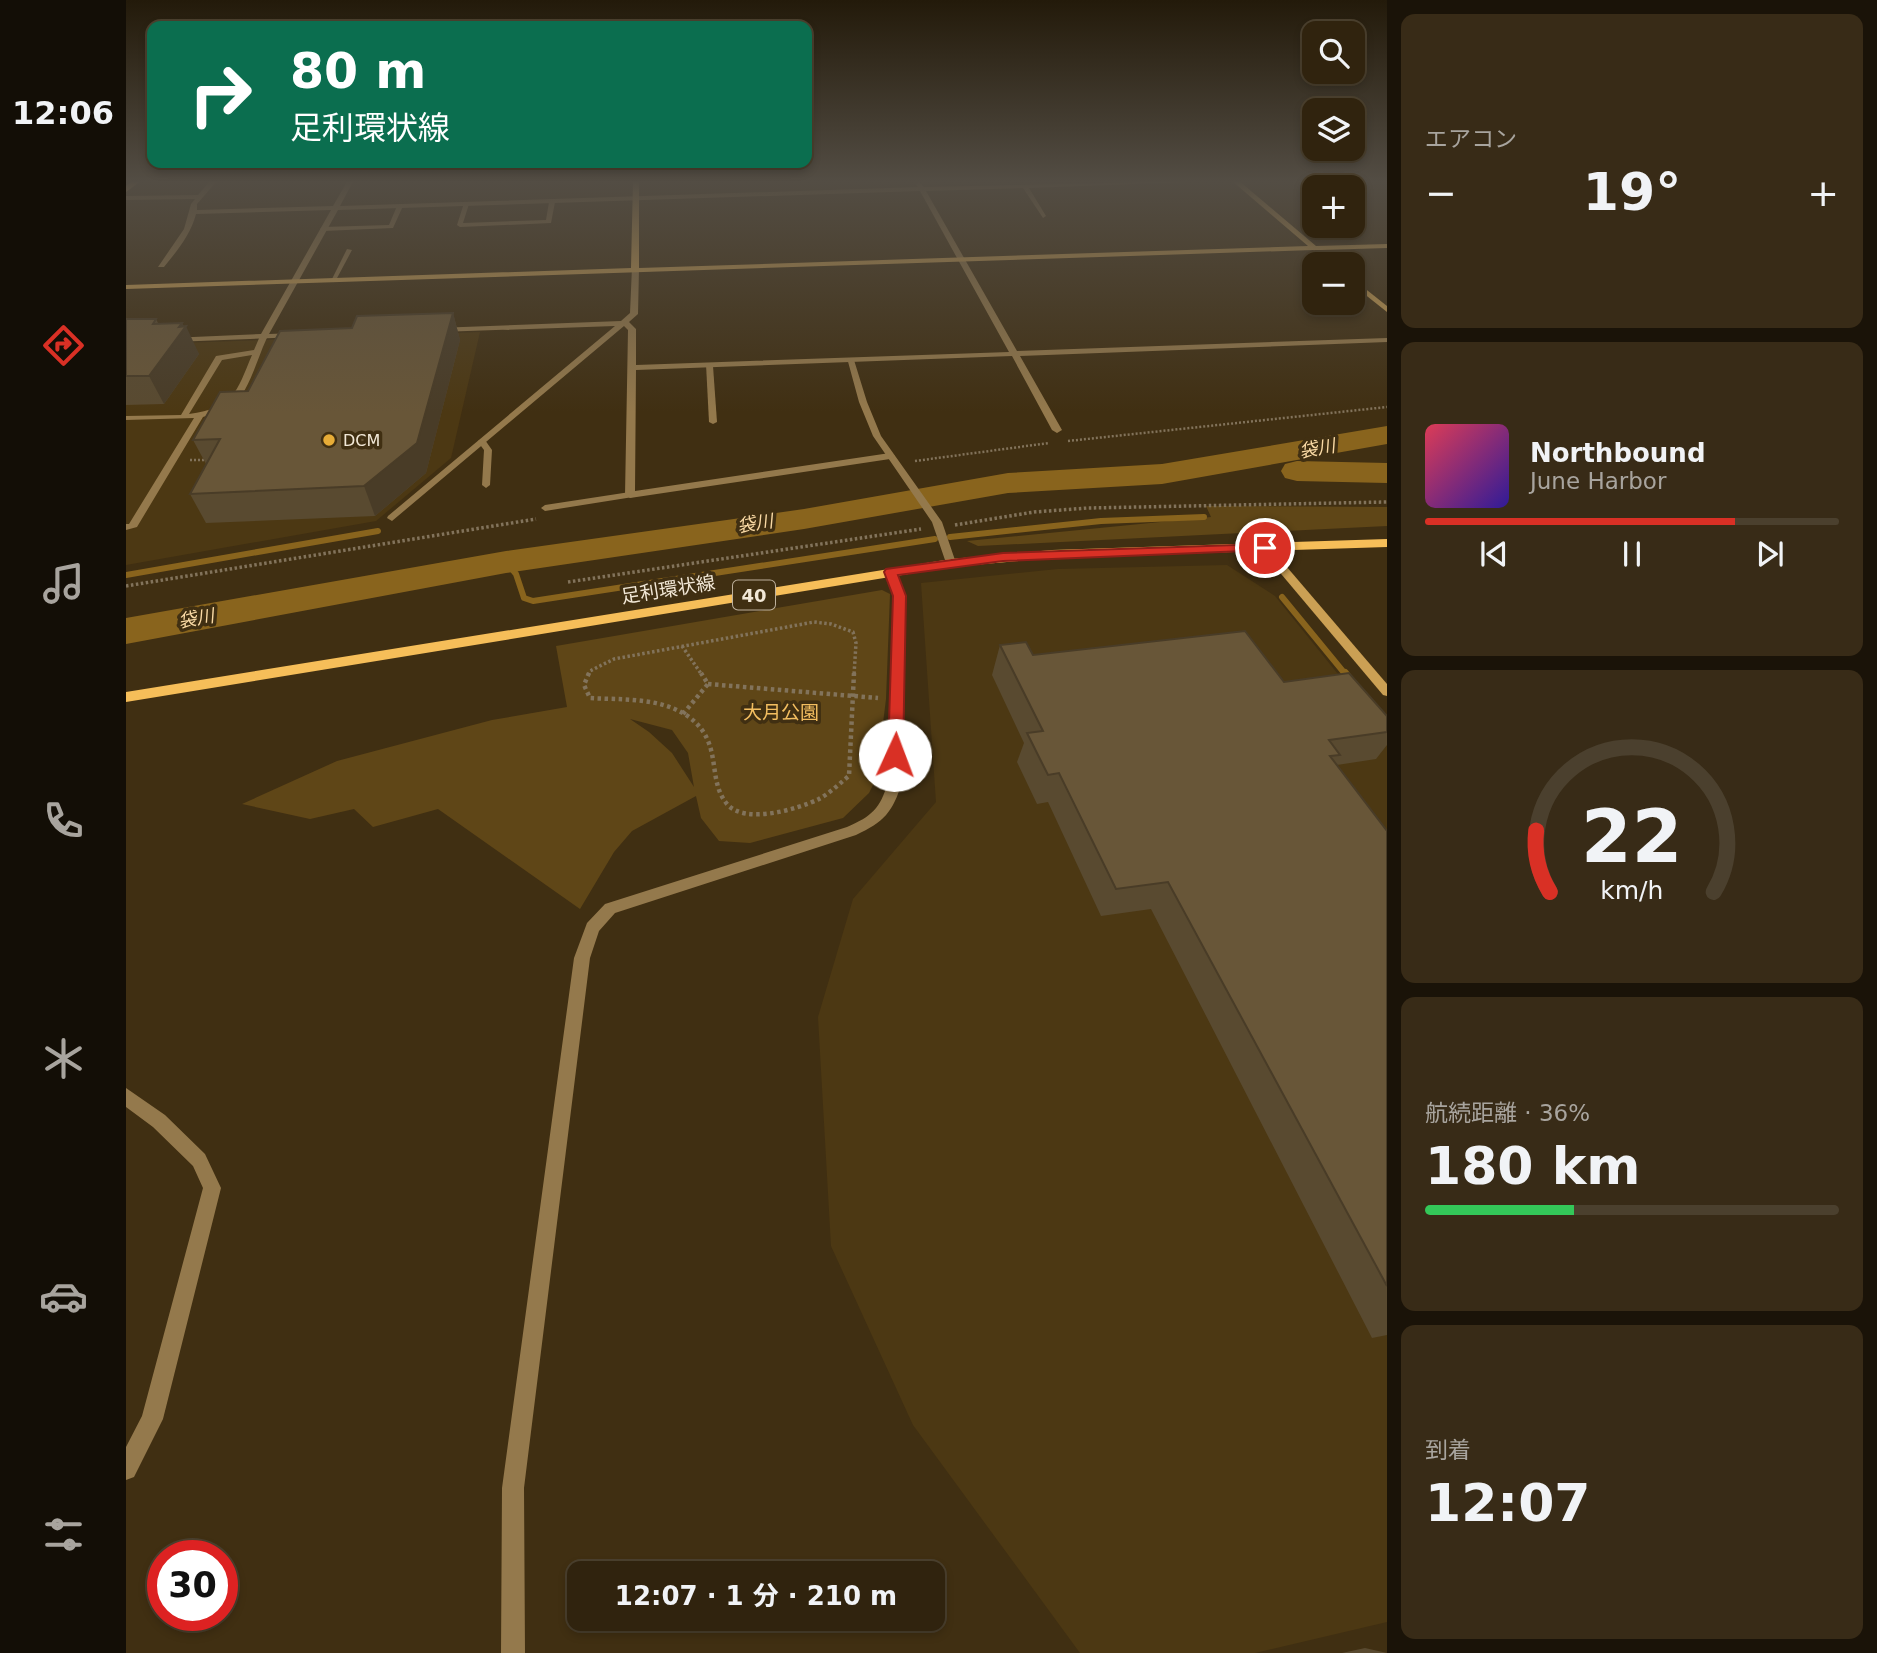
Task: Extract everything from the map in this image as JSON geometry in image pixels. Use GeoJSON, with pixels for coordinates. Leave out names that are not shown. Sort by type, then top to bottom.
{"type":"FeatureCollection","features":[{"type":"Feature","properties":{"kind":"main road","name":"足利環状線"},"geometry":{"type":"LineString","coordinates":[[126,697],[951,563],[1052,554],[1387,543]]}},
{"type":"Feature","properties":{"kind":"street"},"geometry":{"type":"LineString","coordinates":[[161,265],[168,257]]}},
{"type":"Feature","properties":{"kind":"street"},"geometry":{"type":"LineString","coordinates":[[264,336],[308,257]]}},
{"type":"Feature","properties":{"kind":"street"},"geometry":{"type":"LineString","coordinates":[[392,518],[634,314],[635,257]]}},
{"type":"Feature","properties":{"kind":"street"},"geometry":{"type":"LineString","coordinates":[[959,257],[1057,430]]}},
{"type":"Feature","properties":{"kind":"street"},"geometry":{"type":"LineString","coordinates":[[126,287],[1045,257]]}},
{"type":"Feature","properties":{"kind":"street"},"geometry":{"type":"LineString","coordinates":[[1365,291],[1387,310]]}},
{"type":"Feature","properties":{"kind":"street"},"geometry":{"type":"LineString","coordinates":[[431,330],[625,323],[632,330],[630,495],[890,456]]}},
{"type":"Feature","properties":{"kind":"street"},"geometry":{"type":"LineString","coordinates":[[167,340],[306,335]]}},
{"type":"Feature","properties":{"kind":"street"},"geometry":{"type":"LineString","coordinates":[[633,368],[1387,340]]}},
{"type":"Feature","properties":{"kind":"street"},"geometry":{"type":"LineString","coordinates":[[1265,548],[1387,692]]}},
{"type":"Feature","properties":{"kind":"street"},"geometry":{"type":"LineString","coordinates":[[513,1653],[513,1488],[582,958],[592,928],[610,908],[851,831],[872,822],[890,805],[895,782],[900,596],[891,572]]}},
{"type":"Feature","properties":{"kind":"street"},"geometry":{"type":"LineString","coordinates":[[126,1096],[159,1121],[199,1160],[212,1188],[152,1419],[126,1469]]}},
{"type":"Feature","properties":{"kind":"lane"},"geometry":{"type":"LineString","coordinates":[[332,280],[344,257]]}},
{"type":"Feature","properties":{"kind":"lane"},"geometry":{"type":"LineString","coordinates":[[126,418],[199,416],[233,402],[256,360],[255,352],[264,336]]}},
{"type":"Feature","properties":{"kind":"lane"},"geometry":{"type":"LineString","coordinates":[[183,416],[219,358],[255,352]]}},
{"type":"Feature","properties":{"kind":"lane"},"geometry":{"type":"LineString","coordinates":[[850,359],[868,418],[890,456],[902,464],[951,563]]}},
{"type":"Feature","properties":{"kind":"lane"},"geometry":{"type":"LineString","coordinates":[[709,366],[713,422]]}},
{"type":"Feature","properties":{"kind":"lane"},"geometry":{"type":"LineString","coordinates":[[126,527],[132,527],[199,416]]}},
{"type":"Feature","properties":{"kind":"lane"},"geometry":{"type":"LineString","coordinates":[[482,442],[488,450],[486,485]]}},
{"type":"Feature","properties":{"kind":"lane"},"geometry":{"type":"LineString","coordinates":[[546,512],[630,495]]}},
{"type":"Feature","properties":{"kind":"path"},"geometry":{"type":"LineString","coordinates":[[1065,441],[1387,407]]}},
{"type":"Feature","properties":{"kind":"path"},"geometry":{"type":"LineString","coordinates":[[902,464],[1052,443]]}},
{"type":"Feature","properties":{"kind":"path"},"geometry":{"type":"LineString","coordinates":[[950,525],[1041,512],[1120,507],[1202,503],[1387,502]]}},
{"type":"Feature","properties":{"kind":"path"},"geometry":{"type":"LineString","coordinates":[[126,586],[546,512]]}},
{"type":"Feature","properties":{"kind":"path"},"geometry":{"type":"LineString","coordinates":[[568,582],[933,525]]}},
{"type":"Feature","properties":{"kind":"path"},"geometry":{"type":"LineString","coordinates":[[814,622],[831,624],[853,632],[856,643],[855,696],[849,776],[814,802],[758,816],[738,811],[727,803],[707,736],[683,714],[639,698],[590,698],[584,685],[590,671],[614,659],[814,622]]}},
{"type":"Feature","properties":{"kind":"path"},"geometry":{"type":"LineString","coordinates":[[682,646],[708,684]]}},
{"type":"Feature","properties":{"kind":"path"},"geometry":{"type":"LineString","coordinates":[[708,684],[886,699]]}},
{"type":"Feature","properties":{"kind":"path"},"geometry":{"type":"LineString","coordinates":[[683,714],[708,684]]}},
{"type":"Feature","properties":{"kind":"shaded area"},"geometry":{"type":"Polygon","coordinates":[[[480,332],[451,458],[376,521],[126,565],[126,345],[480,332]]]}},
{"type":"Feature","properties":{"kind":"shaded area"},"geometry":{"type":"Polygon","coordinates":[[[1227,565],[1275,596],[1387,735],[1387,1622],[1255,1653],[1080,1653],[913,1425],[831,1246],[818,1017],[853,899],[936,802],[921,583],[1058,569],[1227,565]]]}},
{"type":"Feature","properties":{"kind":"green space"},"geometry":{"type":"Polygon","coordinates":[[[1206,506],[1387,507],[1387,526],[978,546],[967,541],[1211,517],[1206,506]]]}},
{"type":"Feature","properties":{"kind":"green space","name":"大月公園"},"geometry":{"type":"Polygon","coordinates":[[[882,590],[890,594],[886,699],[876,779],[869,793],[843,818],[750,843],[719,841],[701,818],[696,796],[632,831],[614,852],[580,909],[438,809],[373,827],[354,809],[310,819],[242,804],[337,761],[492,720],[567,707],[556,646],[882,590]],[[630,719],[672,753],[694,787],[688,753],[672,730],[630,719]]]}},
{"type":"Feature","properties":{"kind":"building","name":"DCM"},"geometry":{"type":"Polygon","coordinates":[[[453,313],[417,443],[364,486],[190,494],[220,439],[193,440],[220,392],[248,391],[280,331],[352,328],[357,316],[453,313]]]}},
{"type":"Feature","properties":{"kind":"building"},"geometry":{"type":"Polygon","coordinates":[[[126,319],[156,319],[153,324],[182,323],[179,327],[186,326],[149,376],[126,376],[126,319]]]}},
{"type":"Feature","properties":{"kind":"building"},"geometry":{"type":"Polygon","coordinates":[[[1245,631],[1284,682],[1349,673],[1387,716],[1387,732],[1329,740],[1340,755],[1330,756],[1387,831],[1387,1286],[1168,882],[1116,889],[1059,773],[1048,775],[1027,733],[1043,731],[1000,645],[1026,642],[1033,655],[1245,631]]]}},
{"type":"Feature","properties":{"kind":"waterway","name":"袋川"},"geometry":{"type":"LineString","coordinates":[[126,631],[506,562],[804,519],[1008,483],[1162,474],[1387,435]]}},
{"type":"Feature","properties":{"kind":"waterway"},"geometry":{"type":"LineString","coordinates":[[1297,471],[1387,473]]}},
{"type":"Feature","properties":{"kind":"waterway"},"geometry":{"type":"LineString","coordinates":[[950,537],[1101,521],[1204,517]]}},
{"type":"Feature","properties":{"kind":"waterway"},"geometry":{"type":"LineString","coordinates":[[126,575],[378,531]]}},
{"type":"Feature","properties":{"kind":"waterway"},"geometry":{"type":"LineString","coordinates":[[506,562],[516,574],[524,598],[533,601],[935,539]]}},
{"type":"Feature","properties":{"kind":"waterway"},"geometry":{"type":"LineString","coordinates":[[1282,597],[1346,675]]}},
{"type":"Feature","properties":{"kind":"waterway"},"geometry":{"type":"LineString","coordinates":[[1345,673],[1350,680]]}},
{"type":"Feature","properties":{"kind":"place","name":"DCM"},"geometry":{"type":"Point","coordinates":[329,440]}},
{"type":"Feature","properties":{"kind":"route"},"geometry":{"type":"LineString","coordinates":[[895,755],[900,596],[891,572],[1003,557],[1265,548]]}}]}
